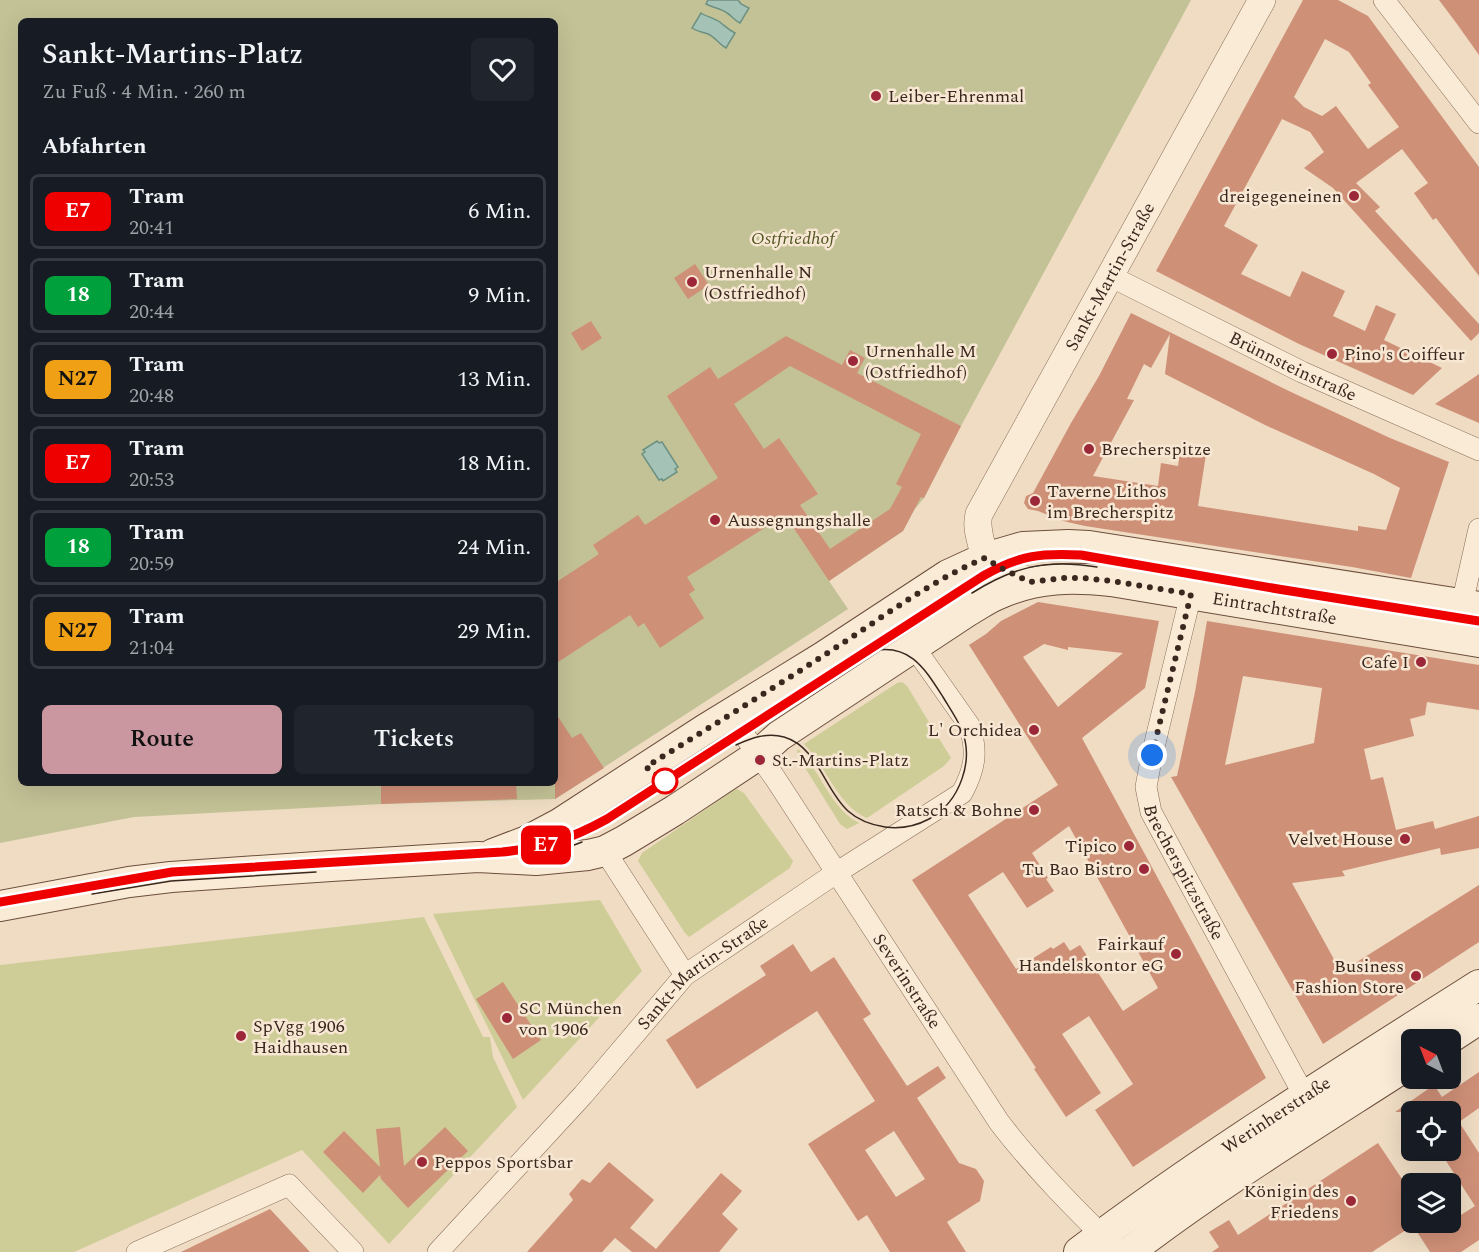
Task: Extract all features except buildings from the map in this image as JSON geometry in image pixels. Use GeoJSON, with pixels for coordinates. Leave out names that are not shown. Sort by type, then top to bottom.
{"type":"FeatureCollection","features":[{"type":"Feature","properties":{"kind":"main road","name":"Eintrachtstraße"},"geometry":{"type":"LineString","coordinates":[[478,857],[502,852],[559,824],[948,575],[985,558],[1023,547],[1089,546],[1471,605]]}},
{"type":"Feature","properties":{"kind":"main road","name":"Eintrachtstraße"},"geometry":{"type":"LineString","coordinates":[[478,857],[536,860],[605,851],[675,810],[758,755],[779,736],[968,611],[999,593],[1030,582],[1064,578],[1111,581],[1479,642]]}},
{"type":"Feature","properties":{"kind":"main road"},"geometry":{"type":"LineString","coordinates":[[0,906],[171,876],[478,857]]}},
{"type":"Feature","properties":{"kind":"main road","name":"Werinherstraße"},"geometry":{"type":"LineString","coordinates":[[1100,1246],[1217,1154],[1479,985]]}},
{"type":"Feature","properties":{"kind":"main road"},"geometry":{"type":"LineString","coordinates":[[1461,1031],[1479,1019]]}},
{"type":"Feature","properties":{"kind":"main road","name":"Werinherstraße"},"geometry":{"type":"LineString","coordinates":[[1129,1252],[1276,1149],[1401,1069]]}},
{"type":"Feature","properties":{"kind":"street","name":"Sankt-Martin-Straße"},"geometry":{"type":"LineString","coordinates":[[985,558],[977,522],[979,514],[1262,0]]}},
{"type":"Feature","properties":{"kind":"street"},"geometry":{"type":"LineString","coordinates":[[1384,0],[1479,123]]}},
{"type":"Feature","properties":{"kind":"street","name":"Brünnsteinstraße"},"geometry":{"type":"LineString","coordinates":[[1110,276],[1302,372],[1479,450]]}},
{"type":"Feature","properties":{"kind":"street"},"geometry":{"type":"LineString","coordinates":[[1471,605],[1479,529]]}},
{"type":"Feature","properties":{"kind":"street"},"geometry":{"type":"LineString","coordinates":[[968,611],[983,576],[985,558],[1030,582]]}},
{"type":"Feature","properties":{"kind":"street","name":"Brecherspitzstraße"},"geometry":{"type":"LineString","coordinates":[[1191,594],[1146,787],[1151,812],[1305,1097]]}},
{"type":"Feature","properties":{"kind":"street","name":"Sankt-Martin-Straße"},"geometry":{"type":"LineString","coordinates":[[438,1252],[583,1095],[685,975],[836,873],[962,793],[970,779],[975,760],[973,737],[969,725],[914,646]]}},
{"type":"Feature","properties":{"kind":"street","name":"Severinstraße"},"geometry":{"type":"LineString","coordinates":[[729,714],[775,778],[999,1122],[1100,1246]]}},
{"type":"Feature","properties":{"kind":"street"},"geometry":{"type":"LineString","coordinates":[[605,851],[685,975]]}},
{"type":"Feature","properties":{"kind":"street"},"geometry":{"type":"LineString","coordinates":[[137,1252],[289,1185],[352,1252]]}},
{"type":"Feature","properties":{"kind":"shaded area"},"geometry":{"type":"Polygon","coordinates":[[[708,0],[738,0],[749,8],[740,23],[725,11],[706,4],[708,0]]]}},
{"type":"Feature","properties":{"kind":"shaded area"},"geometry":{"type":"Polygon","coordinates":[[[701,13],[719,21],[735,33],[726,48],[710,35],[692,28],[701,13]]]}},
{"type":"Feature","properties":{"kind":"shaded area"},"geometry":{"type":"Polygon","coordinates":[[[657,441],[662,442],[678,467],[675,469],[677,472],[663,481],[659,480],[642,454],[645,452],[643,450],[657,441]]]}},
{"type":"Feature","properties":{"kind":"shaded area"},"geometry":{"type":"Polygon","coordinates":[[[902,682],[907,686],[951,758],[944,766],[867,818],[857,812],[840,795],[804,744],[897,683],[902,682]]]}},
{"type":"Feature","properties":{"kind":"shaded area"},"geometry":{"type":"Polygon","coordinates":[[[798,749],[840,808],[859,823],[847,829],[840,824],[799,758],[798,749]]]}},
{"type":"Feature","properties":{"kind":"shaded area"},"geometry":{"type":"Polygon","coordinates":[[[737,789],[744,793],[793,861],[790,868],[689,937],[638,861],[642,853],[737,789]]]}},
{"type":"Feature","properties":{"kind":"shaded area"},"geometry":{"type":"Polygon","coordinates":[[[600,900],[642,971],[523,1100],[433,914],[600,900]]]}},
{"type":"Feature","properties":{"kind":"shaded area","name":"SpVgg 1906 Haidhausen"},"geometry":{"type":"Polygon","coordinates":[[[424,917],[483,1037],[490,1037],[493,1057],[517,1107],[389,1244],[302,1150],[74,1252],[0,1252],[0,965],[424,917]]]}},
{"type":"Feature","properties":{"kind":"green space","name":"Ostfriedhof"},"geometry":{"type":"Polygon","coordinates":[[[0,0],[1191,0],[924,498],[914,510],[903,531],[829,581],[848,609],[555,799],[382,804],[134,817],[0,843],[0,0]]]}},
{"type":"Feature","properties":{"kind":"tram line"},"geometry":{"type":"LineString","coordinates":[[0,902],[172,872],[502,852],[556,842],[607,819],[983,576],[1030,557],[1053,554],[1081,555],[1479,621]]}},
{"type":"Feature","properties":{"kind":"tram line","name":"E7"},"geometry":{"type":"LineString","coordinates":[[0,902],[172,872],[502,852],[558,842],[607,819],[983,576],[999,567],[1033,555],[1081,555],[1479,621]]}},
{"type":"Feature","properties":{"kind":"tram line"},"geometry":{"type":"LineString","coordinates":[[972,593],[1003,576],[1032,567],[1062,564],[1097,567]]}},
{"type":"Feature","properties":{"kind":"tram line"},"geometry":{"type":"LineString","coordinates":[[736,745],[765,735],[784,737],[796,742],[813,759],[833,792],[848,811],[870,823],[891,828],[908,826],[929,819],[940,812],[949,802],[962,779],[966,753],[961,728],[929,676],[913,659],[894,650],[868,652]]}},
{"type":"Feature","properties":{"kind":"tram line"},"geometry":{"type":"LineString","coordinates":[[528,858],[556,852],[582,842]]}},
{"type":"Feature","properties":{"kind":"tram line"},"geometry":{"type":"LineString","coordinates":[[92,894],[171,881],[316,872]]}},
{"type":"Feature","properties":{"kind":"place","name":"Leiber-Ehrenmal"},"geometry":{"type":"Point","coordinates":[876,96]}},
{"type":"Feature","properties":{"kind":"place","name":"dreigegeneinen"},"geometry":{"type":"Point","coordinates":[1354,196]}},
{"type":"Feature","properties":{"kind":"place","name":"Urnenhalle N (Ostfriedhof)"},"geometry":{"type":"Point","coordinates":[692,282]}},
{"type":"Feature","properties":{"kind":"place","name":"Pino's Coiffeur"},"geometry":{"type":"Point","coordinates":[1332,354]}},
{"type":"Feature","properties":{"kind":"place","name":"Urnenhalle M (Ostfriedhof)"},"geometry":{"type":"Point","coordinates":[853,361]}},
{"type":"Feature","properties":{"kind":"place","name":"Brecherspitze"},"geometry":{"type":"Point","coordinates":[1089,449]}},
{"type":"Feature","properties":{"kind":"place","name":"Taverne Lithos im Brecherspitz"},"geometry":{"type":"Point","coordinates":[1035,501]}},
{"type":"Feature","properties":{"kind":"place","name":"Aussegnungshalle"},"geometry":{"type":"Point","coordinates":[715,520]}},
{"type":"Feature","properties":{"kind":"place","name":"Cafe I"},"geometry":{"type":"Point","coordinates":[1421,662]}},
{"type":"Feature","properties":{"kind":"place","name":"L' Orchidea"},"geometry":{"type":"Point","coordinates":[1034,730]}},
{"type":"Feature","properties":{"kind":"place","name":"St.-Martins-Platz"},"geometry":{"type":"Point","coordinates":[760,760]}},
{"type":"Feature","properties":{"kind":"place","name":"Ratsch & Bohne"},"geometry":{"type":"Point","coordinates":[1034,810]}},
{"type":"Feature","properties":{"kind":"place","name":"Velvet House"},"geometry":{"type":"Point","coordinates":[1405,839]}},
{"type":"Feature","properties":{"kind":"place","name":"Tipico"},"geometry":{"type":"Point","coordinates":[1129,846]}},
{"type":"Feature","properties":{"kind":"place","name":"Tu Bao Bistro"},"geometry":{"type":"Point","coordinates":[1144,869]}},
{"type":"Feature","properties":{"kind":"place","name":"Fairkauf Handelskontor eG"},"geometry":{"type":"Point","coordinates":[1176,954]}},
{"type":"Feature","properties":{"kind":"place","name":"Business Fashion Store"},"geometry":{"type":"Point","coordinates":[1416,976]}},
{"type":"Feature","properties":{"kind":"place","name":"SC München von 1906"},"geometry":{"type":"Point","coordinates":[507,1018]}},
{"type":"Feature","properties":{"kind":"place","name":"SpVgg 1906 Haidhausen"},"geometry":{"type":"Point","coordinates":[241,1036]}},
{"type":"Feature","properties":{"kind":"place","name":"Peppos Sportsbar"},"geometry":{"type":"Point","coordinates":[422,1162]}},
{"type":"Feature","properties":{"kind":"place","name":"Königin des Friedens"},"geometry":{"type":"Point","coordinates":[1351,1201]}},
{"type":"Feature","properties":{"kind":"route"},"geometry":{"type":"LineString","coordinates":[[665,781],[646,767],[823,657],[948,575],[985,558],[1030,582],[1083,578],[1191,594],[1152,755]]}}]}
